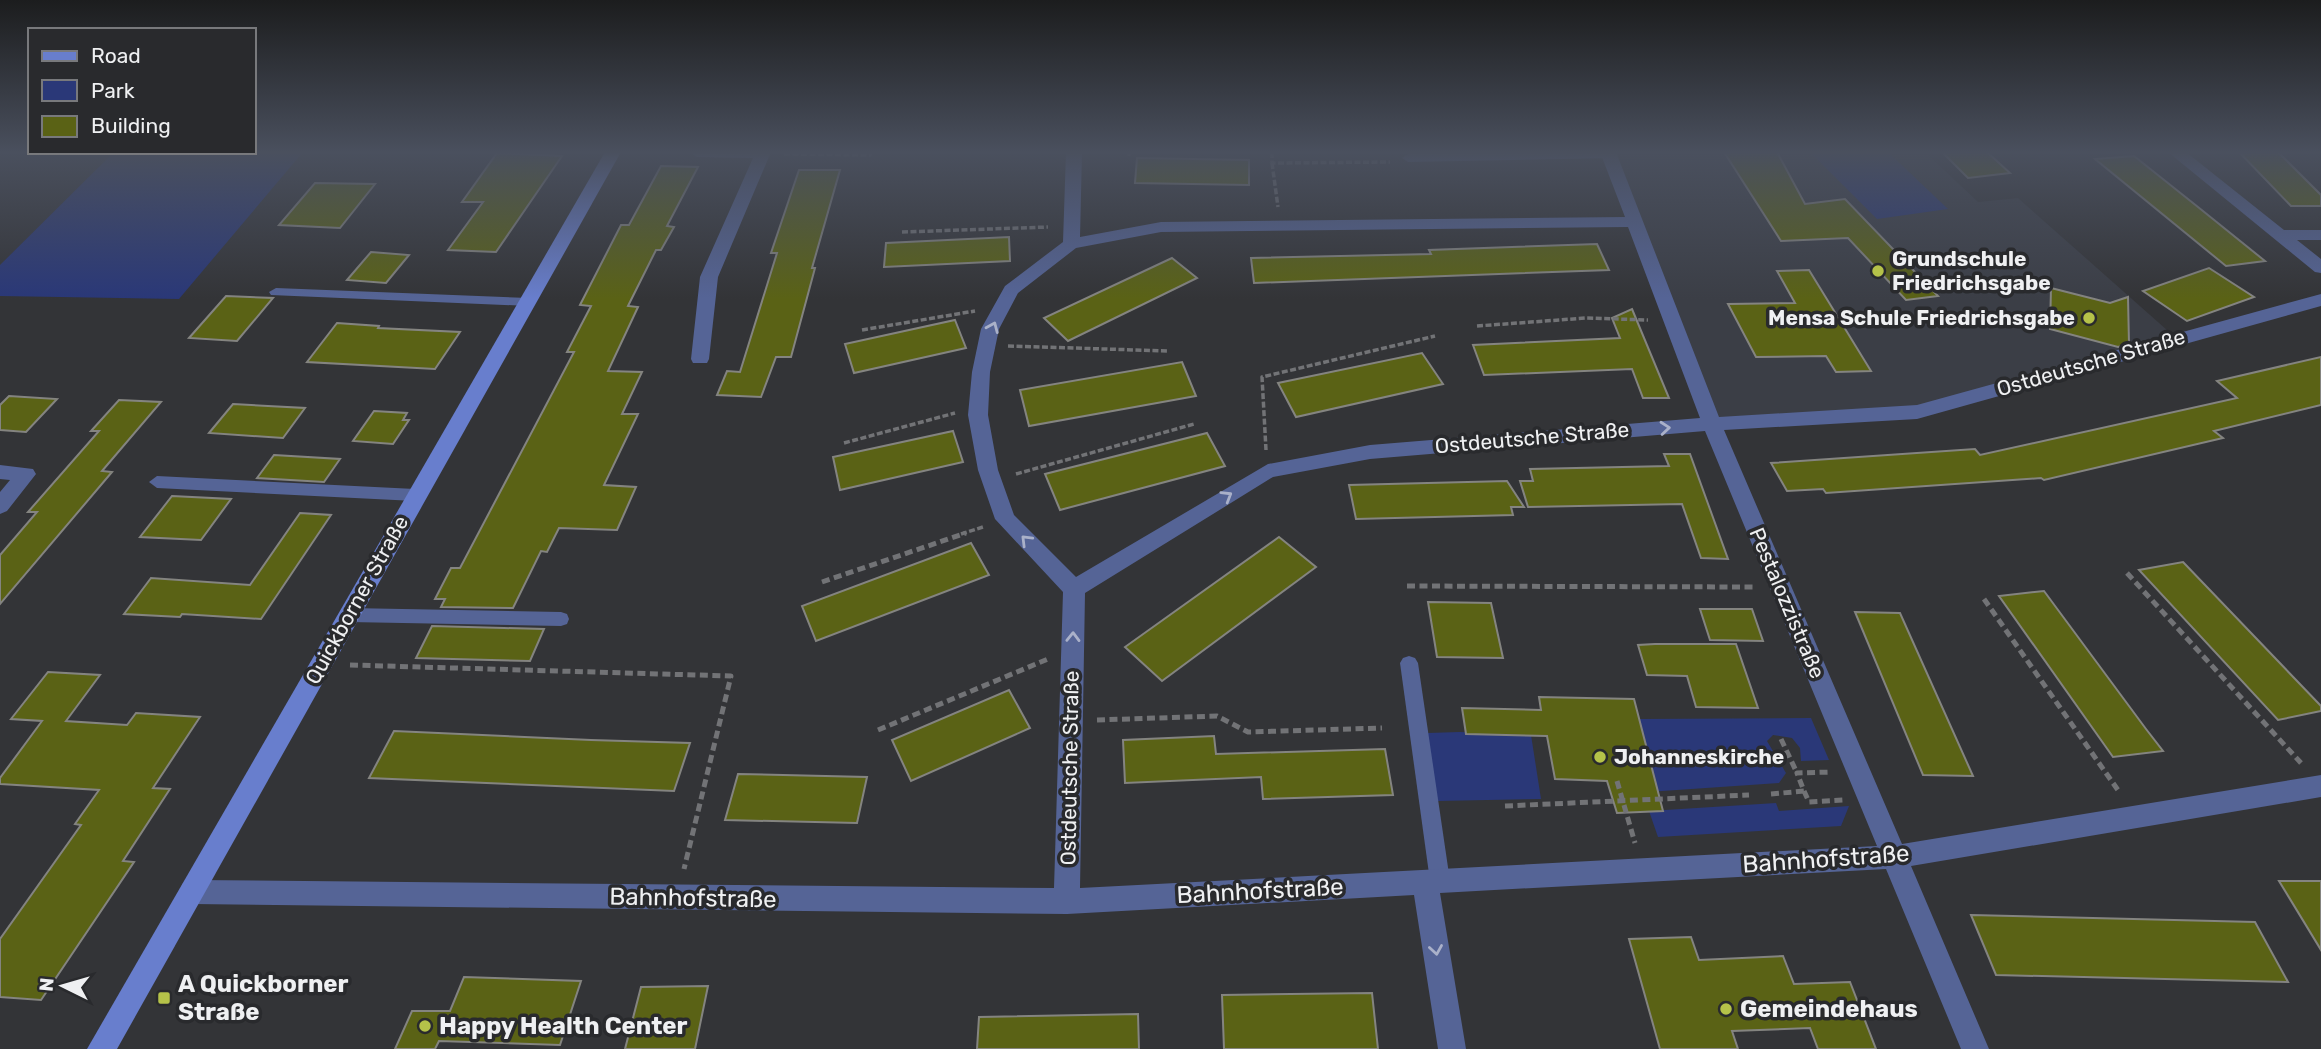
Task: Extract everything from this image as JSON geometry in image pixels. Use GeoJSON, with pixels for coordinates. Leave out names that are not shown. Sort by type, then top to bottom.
{"type":"FeatureCollection","features":[{"type":"Feature","properties":{"kind":"street","name":"Quickborner Straße"},"geometry":{"type":"LineString","coordinates":[[101,1049],[322,664],[415,495],[586,201]]}},
{"type":"Feature","properties":{"kind":"street"},"geometry":{"type":"LineString","coordinates":[[700,359],[709,277],[742,201]]}},
{"type":"Feature","properties":{"kind":"street"},"geometry":{"type":"LineString","coordinates":[[1071,235],[1072,201]]}},
{"type":"Feature","properties":{"kind":"street","name":"Pestalozzistraße"},"geometry":{"type":"LineString","coordinates":[[1628,201],[1712,424],[1975,1049]]}},
{"type":"Feature","properties":{"kind":"street"},"geometry":{"type":"LineString","coordinates":[[2239,201],[2321,268]]}},
{"type":"Feature","properties":{"kind":"street"},"geometry":{"type":"LineString","coordinates":[[1074,589],[1005,519],[991,480],[978,415],[990,329],[1011,290],[1071,235],[1161,227],[1280,224],[1636,222]]}},
{"type":"Feature","properties":{"kind":"street"},"geometry":{"type":"LineString","coordinates":[[2283,235],[2321,235]]}},
{"type":"Feature","properties":{"kind":"street","name":"Ostdeutsche Straße"},"geometry":{"type":"LineString","coordinates":[[1067,901],[1074,589],[1268,471],[1370,452],[1712,424],[1917,412],[2321,300]]}},
{"type":"Feature","properties":{"kind":"street"},"geometry":{"type":"LineString","coordinates":[[0,472],[26,474],[0,506]]}},
{"type":"Feature","properties":{"kind":"street","name":"Bahnhofstraße"},"geometry":{"type":"LineString","coordinates":[[192,892],[1067,901],[1896,857],[2321,786]]}},
{"type":"Feature","properties":{"kind":"street"},"geometry":{"type":"LineString","coordinates":[[1432,882],[1452,1049]]}},
{"type":"Feature","properties":{"kind":"lane"},"geometry":{"type":"LineString","coordinates":[[276,292],[529,302]]}},
{"type":"Feature","properties":{"kind":"lane"},"geometry":{"type":"LineString","coordinates":[[157,482],[415,495]]}},
{"type":"Feature","properties":{"kind":"lane"},"geometry":{"type":"LineString","coordinates":[[349,615],[561,619]]}},
{"type":"Feature","properties":{"kind":"lane"},"geometry":{"type":"LineString","coordinates":[[1409,663],[1432,882]]}},
{"type":"Feature","properties":{"kind":"path"},"geometry":{"type":"LineString","coordinates":[[1277,201],[1280,224]]}},
{"type":"Feature","properties":{"kind":"path"},"geometry":{"type":"LineString","coordinates":[[902,232],[1071,235]]}},
{"type":"Feature","properties":{"kind":"path"},"geometry":{"type":"LineString","coordinates":[[862,330],[1003,306]]}},
{"type":"Feature","properties":{"kind":"path"},"geometry":{"type":"LineString","coordinates":[[1477,326],[1586,318],[1673,320]]}},
{"type":"Feature","properties":{"kind":"path"},"geometry":{"type":"LineString","coordinates":[[1268,471],[1262,377],[1435,336]]}},
{"type":"Feature","properties":{"kind":"path"},"geometry":{"type":"LineString","coordinates":[[986,345],[1168,351]]}},
{"type":"Feature","properties":{"kind":"path"},"geometry":{"type":"LineString","coordinates":[[844,443],[979,407]]}},
{"type":"Feature","properties":{"kind":"path"},"geometry":{"type":"LineString","coordinates":[[991,480],[1194,424]]}},
{"type":"Feature","properties":{"kind":"path"},"geometry":{"type":"LineString","coordinates":[[822,582],[1005,519]]}},
{"type":"Feature","properties":{"kind":"path"},"geometry":{"type":"LineString","coordinates":[[2127,573],[2302,764]]}},
{"type":"Feature","properties":{"kind":"path"},"geometry":{"type":"LineString","coordinates":[[1408,586],[1780,587]]}},
{"type":"Feature","properties":{"kind":"path"},"geometry":{"type":"LineString","coordinates":[[1984,599],[2137,817]]}},
{"type":"Feature","properties":{"kind":"path"},"geometry":{"type":"LineString","coordinates":[[878,730],[1073,648]]}},
{"type":"Feature","properties":{"kind":"path"},"geometry":{"type":"LineString","coordinates":[[322,664],[731,676],[677,898]]}},
{"type":"Feature","properties":{"kind":"path"},"geometry":{"type":"LineString","coordinates":[[1071,721],[1217,716],[1248,732],[1382,728]]}},
{"type":"Feature","properties":{"kind":"path"},"geometry":{"type":"LineString","coordinates":[[1781,739],[1809,802],[1869,798]]}},
{"type":"Feature","properties":{"kind":"path"},"geometry":{"type":"LineString","coordinates":[[1797,773],[1858,772]]}},
{"type":"Feature","properties":{"kind":"path"},"geometry":{"type":"LineString","coordinates":[[1617,781],[1644,870]]}},
{"type":"Feature","properties":{"kind":"path"},"geometry":{"type":"LineString","coordinates":[[1771,794],[1804,791]]}},
{"type":"Feature","properties":{"kind":"path"},"geometry":{"type":"LineString","coordinates":[[1504,806],[1624,803],[1749,795]]}},
{"type":"Feature","properties":{"kind":"shaded area","name":"Grundschule Friedrichsgabe"},"geometry":{"type":"Polygon","coordinates":[[[1627,201],[2021,201],[2176,338],[1917,412],[1712,424],[1627,201]]]}},
{"type":"Feature","properties":{"kind":"green space"},"geometry":{"type":"Polygon","coordinates":[[[65,201],[262,201],[179,299],[0,296],[0,265],[65,201]]]}},
{"type":"Feature","properties":{"kind":"green space"},"geometry":{"type":"Polygon","coordinates":[[[1859,201],[1940,201],[1948,209],[1877,219],[1859,201]]]}},
{"type":"Feature","properties":{"kind":"green space"},"geometry":{"type":"Polygon","coordinates":[[[1811,718],[1829,760],[1801,761],[1800,748],[1792,738],[1773,735],[1767,741],[1786,773],[1779,783],[1633,793],[1639,719],[1811,718]]]}},
{"type":"Feature","properties":{"kind":"green space"},"geometry":{"type":"Polygon","coordinates":[[[1427,733],[1531,735],[1541,799],[1437,801],[1427,733]]]}},
{"type":"Feature","properties":{"kind":"green space"},"geometry":{"type":"Polygon","coordinates":[[[1776,803],[1779,811],[1849,806],[1841,826],[1658,837],[1649,811],[1776,803]]]}},
{"type":"Feature","properties":{"kind":"building"},"geometry":{"type":"Polygon","coordinates":[[[300,201],[362,201],[340,228],[279,225],[300,201]]]}},
{"type":"Feature","properties":{"kind":"building"},"geometry":{"type":"Polygon","coordinates":[[[531,201],[496,252],[448,250],[483,202],[462,202],[531,201]]]}},
{"type":"Feature","properties":{"kind":"building"},"geometry":{"type":"Polygon","coordinates":[[[642,201],[680,201],[667,226],[674,227],[661,250],[656,250],[628,306],[638,307],[608,371],[642,372],[622,414],[638,414],[604,485],[636,487],[617,530],[559,528],[547,552],[541,551],[513,608],[441,607],[445,599],[435,599],[451,568],[460,568],[574,352],[567,352],[591,306],[580,305],[621,225],[629,225],[642,201]]]}},
{"type":"Feature","properties":{"kind":"building"},"geometry":{"type":"Polygon","coordinates":[[[789,201],[831,201],[791,357],[776,357],[761,397],[717,395],[727,371],[740,372],[777,253],[771,253],[789,201]]]}},
{"type":"Feature","properties":{"kind":"building"},"geometry":{"type":"Polygon","coordinates":[[[1755,201],[1803,201],[1805,204],[1847,201],[1938,296],[1906,300],[1848,238],[1781,241],[1755,201]]]}},
{"type":"Feature","properties":{"kind":"building"},"geometry":{"type":"Polygon","coordinates":[[[2146,201],[2190,201],[2265,261],[2226,266],[2146,201]]]}},
{"type":"Feature","properties":{"kind":"building"},"geometry":{"type":"Polygon","coordinates":[[[2286,201],[2321,201],[2321,206],[2291,206],[2286,201]]]}},
{"type":"Feature","properties":{"kind":"building"},"geometry":{"type":"Polygon","coordinates":[[[1009,237],[1010,261],[884,267],[886,243],[1009,237]]]}},
{"type":"Feature","properties":{"kind":"building"},"geometry":{"type":"Polygon","coordinates":[[[1597,244],[1609,270],[1254,283],[1251,258],[1431,254],[1429,250],[1597,244]]]}},
{"type":"Feature","properties":{"kind":"building"},"geometry":{"type":"Polygon","coordinates":[[[371,252],[409,255],[386,283],[347,280],[371,252]]]}},
{"type":"Feature","properties":{"kind":"building"},"geometry":{"type":"Polygon","coordinates":[[[1172,258],[1197,278],[1068,341],[1044,318],[1172,258]]]}},
{"type":"Feature","properties":{"kind":"building"},"geometry":{"type":"Polygon","coordinates":[[[2209,268],[2254,297],[2187,321],[2143,291],[2209,268]]]}},
{"type":"Feature","properties":{"kind":"building"},"geometry":{"type":"Polygon","coordinates":[[[1809,270],[1871,371],[1836,372],[1826,356],[1756,357],[1728,304],[1795,303],[1777,271],[1809,270]]]}},
{"type":"Feature","properties":{"kind":"building","name":"Mensa Schule Friedrichsgabe"},"geometry":{"type":"Polygon","coordinates":[[[2051,288],[2110,303],[2128,297],[2129,344],[2118,347],[2050,329],[2051,288]]]}},
{"type":"Feature","properties":{"kind":"building"},"geometry":{"type":"Polygon","coordinates":[[[226,296],[273,298],[237,341],[189,338],[226,296]]]}},
{"type":"Feature","properties":{"kind":"building"},"geometry":{"type":"Polygon","coordinates":[[[1632,309],[1669,398],[1643,398],[1632,369],[1484,375],[1473,345],[1620,338],[1612,318],[1632,309]]]}},
{"type":"Feature","properties":{"kind":"building"},"geometry":{"type":"Polygon","coordinates":[[[955,320],[966,348],[854,373],[845,344],[955,320]]]}},
{"type":"Feature","properties":{"kind":"building"},"geometry":{"type":"Polygon","coordinates":[[[337,323],[460,332],[435,369],[307,362],[337,323]]]}},
{"type":"Feature","properties":{"kind":"building"},"geometry":{"type":"Polygon","coordinates":[[[1422,353],[1443,384],[1296,417],[1278,383],[1422,353]]]}},
{"type":"Feature","properties":{"kind":"building"},"geometry":{"type":"Polygon","coordinates":[[[2321,357],[2321,405],[2214,431],[2223,438],[2044,480],[2041,478],[1826,493],[1823,489],[1787,491],[1771,463],[1975,449],[1980,455],[2237,398],[2217,381],[2321,357]]]}},
{"type":"Feature","properties":{"kind":"building"},"geometry":{"type":"Polygon","coordinates":[[[1182,362],[1196,396],[1029,426],[1020,390],[1182,362]]]}},
{"type":"Feature","properties":{"kind":"building"},"geometry":{"type":"Polygon","coordinates":[[[9,396],[57,399],[26,432],[0,430],[0,405],[9,396]]]}},
{"type":"Feature","properties":{"kind":"building"},"geometry":{"type":"Polygon","coordinates":[[[119,400],[161,402],[102,471],[112,472],[0,604],[0,555],[37,512],[28,512],[99,431],[91,431],[119,400]]]}},
{"type":"Feature","properties":{"kind":"building"},"geometry":{"type":"Polygon","coordinates":[[[233,404],[305,408],[283,438],[209,433],[233,404]]]}},
{"type":"Feature","properties":{"kind":"building"},"geometry":{"type":"Polygon","coordinates":[[[374,411],[407,413],[403,420],[409,420],[393,444],[353,441],[374,411]]]}},
{"type":"Feature","properties":{"kind":"building"},"geometry":{"type":"Polygon","coordinates":[[[953,431],[963,462],[840,490],[833,457],[953,431]]]}},
{"type":"Feature","properties":{"kind":"building"},"geometry":{"type":"Polygon","coordinates":[[[1207,433],[1225,466],[1060,510],[1045,474],[1207,433]]]}},
{"type":"Feature","properties":{"kind":"building"},"geometry":{"type":"Polygon","coordinates":[[[1664,454],[1690,454],[1728,559],[1701,558],[1682,504],[1528,507],[1520,481],[1533,481],[1530,469],[1669,466],[1664,454]]]}},
{"type":"Feature","properties":{"kind":"building"},"geometry":{"type":"Polygon","coordinates":[[[274,455],[340,459],[324,482],[257,478],[274,455]]]}},
{"type":"Feature","properties":{"kind":"building"},"geometry":{"type":"Polygon","coordinates":[[[1507,481],[1524,507],[1511,507],[1513,515],[1356,519],[1349,485],[1507,481]]]}},
{"type":"Feature","properties":{"kind":"building"},"geometry":{"type":"Polygon","coordinates":[[[172,496],[231,499],[201,540],[140,537],[172,496]]]}},
{"type":"Feature","properties":{"kind":"building"},"geometry":{"type":"Polygon","coordinates":[[[300,513],[331,515],[261,619],[182,614],[180,617],[124,614],[151,578],[250,585],[300,513]]]}},
{"type":"Feature","properties":{"kind":"building"},"geometry":{"type":"Polygon","coordinates":[[[1279,537],[1316,567],[1162,681],[1125,647],[1279,537]]]}},
{"type":"Feature","properties":{"kind":"building"},"geometry":{"type":"Polygon","coordinates":[[[971,543],[989,575],[816,641],[802,606],[971,543]]]}},
{"type":"Feature","properties":{"kind":"building"},"geometry":{"type":"Polygon","coordinates":[[[2183,562],[2321,706],[2321,711],[2278,720],[2139,570],[2183,562]]]}},
{"type":"Feature","properties":{"kind":"building"},"geometry":{"type":"Polygon","coordinates":[[[2044,591],[2163,751],[2113,757],[1999,596],[2044,591]]]}},
{"type":"Feature","properties":{"kind":"building"},"geometry":{"type":"Polygon","coordinates":[[[1428,602],[1491,603],[1503,658],[1437,657],[1428,602]]]}},
{"type":"Feature","properties":{"kind":"building"},"geometry":{"type":"Polygon","coordinates":[[[1700,609],[1752,609],[1763,641],[1710,640],[1700,609]]]}},
{"type":"Feature","properties":{"kind":"building"},"geometry":{"type":"Polygon","coordinates":[[[1855,612],[1900,613],[1973,776],[1923,775],[1855,612]]]}},
{"type":"Feature","properties":{"kind":"building"},"geometry":{"type":"Polygon","coordinates":[[[432,626],[544,629],[530,661],[416,658],[432,626]]]}},
{"type":"Feature","properties":{"kind":"building"},"geometry":{"type":"Polygon","coordinates":[[[1736,644],[1758,708],[1696,707],[1687,676],[1647,675],[1638,645],[1736,644]]]}},
{"type":"Feature","properties":{"kind":"building"},"geometry":{"type":"Polygon","coordinates":[[[48,672],[100,675],[66,721],[127,725],[136,713],[200,717],[153,788],[170,789],[123,861],[134,862],[41,1000],[0,997],[0,939],[81,825],[75,824],[99,790],[0,784],[0,778],[42,721],[11,719],[48,672]]]}},
{"type":"Feature","properties":{"kind":"building"},"geometry":{"type":"Polygon","coordinates":[[[1009,690],[1030,728],[911,781],[892,740],[1009,690]]]}},
{"type":"Feature","properties":{"kind":"building","name":"Johanneskirche"},"geometry":{"type":"Polygon","coordinates":[[[1539,697],[1634,699],[1663,811],[1617,813],[1607,781],[1555,779],[1547,736],[1466,734],[1462,708],[1541,710],[1539,697]]]}},
{"type":"Feature","properties":{"kind":"building"},"geometry":{"type":"Polygon","coordinates":[[[394,731],[690,743],[674,791],[369,778],[394,731]]]}},
{"type":"Feature","properties":{"kind":"building"},"geometry":{"type":"Polygon","coordinates":[[[1214,736],[1216,754],[1385,749],[1393,795],[1263,799],[1261,777],[1125,783],[1123,740],[1214,736]]]}},
{"type":"Feature","properties":{"kind":"building"},"geometry":{"type":"Polygon","coordinates":[[[738,774],[867,777],[857,823],[725,820],[738,774]]]}},
{"type":"Feature","properties":{"kind":"building"},"geometry":{"type":"Polygon","coordinates":[[[2279,881],[2321,881],[2321,950],[2279,881]]]}},
{"type":"Feature","properties":{"kind":"building"},"geometry":{"type":"Polygon","coordinates":[[[1971,915],[2255,922],[2288,982],[1996,975],[1971,915]]]}},
{"type":"Feature","properties":{"kind":"building","name":"Gemeindehaus"},"geometry":{"type":"Polygon","coordinates":[[[1691,937],[1699,960],[1783,956],[1794,984],[1850,982],[1876,1049],[1818,1049],[1810,1028],[1732,1031],[1738,1049],[1660,1049],[1629,939],[1691,937]]]}},
{"type":"Feature","properties":{"kind":"building"},"geometry":{"type":"Polygon","coordinates":[[[464,977],[581,981],[560,1045],[439,1041],[435,1049],[395,1049],[412,1011],[450,1011],[464,977]]]}},
{"type":"Feature","properties":{"kind":"building"},"geometry":{"type":"Polygon","coordinates":[[[708,986],[695,1049],[625,1049],[641,987],[708,986]]]}},
{"type":"Feature","properties":{"kind":"building"},"geometry":{"type":"Polygon","coordinates":[[[1372,993],[1378,1049],[1224,1049],[1222,995],[1372,993]]]}},
{"type":"Feature","properties":{"kind":"building"},"geometry":{"type":"Polygon","coordinates":[[[1138,1014],[1139,1049],[977,1049],[979,1017],[1138,1014]]]}},
{"type":"Feature","properties":{"kind":"place","name":"Grundschule Friedrichsgabe"},"geometry":{"type":"Point","coordinates":[1878,271]}},
{"type":"Feature","properties":{"kind":"place","name":"Mensa Schule Friedrichsgabe"},"geometry":{"type":"Point","coordinates":[2089,318]}},
{"type":"Feature","properties":{"kind":"place","name":"Johanneskirche"},"geometry":{"type":"Point","coordinates":[1600,757]}},
{"type":"Feature","properties":{"kind":"place","name":"A Quickborner Straße"},"geometry":{"type":"Point","coordinates":[164,998]}},
{"type":"Feature","properties":{"kind":"place","name":"Gemeindehaus"},"geometry":{"type":"Point","coordinates":[1726,1009]}},
{"type":"Feature","properties":{"kind":"place","name":"Happy Health Center"},"geometry":{"type":"Point","coordinates":[425,1026]}}]}
